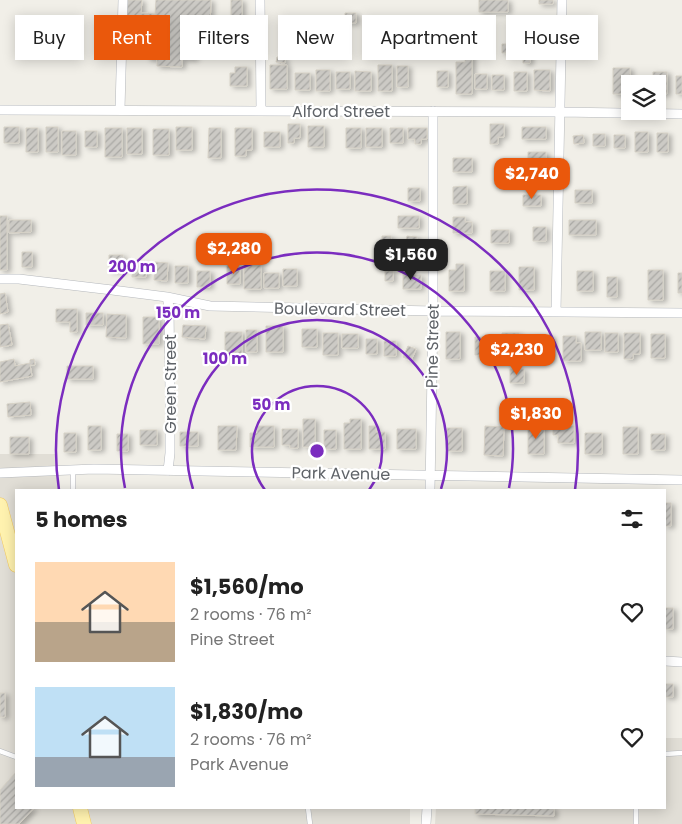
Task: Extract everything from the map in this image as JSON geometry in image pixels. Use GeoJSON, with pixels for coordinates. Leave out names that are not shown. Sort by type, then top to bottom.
{"type":"FeatureCollection","features":[{"type":"Feature","properties":{"kind":"main road"},"geometry":{"type":"LineString","coordinates":[[0,505],[15,561]]}},
{"type":"Feature","properties":{"kind":"main road"},"geometry":{"type":"LineString","coordinates":[[80,809],[84,824]]}},
{"type":"Feature","properties":{"kind":"street"},"geometry":{"type":"LineString","coordinates":[[120,109],[123,0]]}},
{"type":"Feature","properties":{"kind":"street"},"geometry":{"type":"LineString","coordinates":[[260,0],[261,110]]}},
{"type":"Feature","properties":{"kind":"street"},"geometry":{"type":"LineString","coordinates":[[556,312],[562,0]]}},
{"type":"Feature","properties":{"kind":"street","name":"Alford Street"},"geometry":{"type":"LineString","coordinates":[[0,110],[120,109],[682,114]]}},
{"type":"Feature","properties":{"kind":"street","name":"Pine Street"},"geometry":{"type":"LineString","coordinates":[[430,489],[433,311],[433,111]]}},
{"type":"Feature","properties":{"kind":"street","name":"Boulevard Street"},"geometry":{"type":"LineString","coordinates":[[0,279],[19,279],[166,297],[210,306],[433,311],[682,313]]}},
{"type":"Feature","properties":{"kind":"street","name":"Green Street"},"geometry":{"type":"LineString","coordinates":[[166,297],[169,308],[170,391],[170,453],[168,471]]}},
{"type":"Feature","properties":{"kind":"street","name":"Park Avenue"},"geometry":{"type":"LineString","coordinates":[[0,473],[94,468],[682,480]]}},
{"type":"Feature","properties":{"kind":"street"},"geometry":{"type":"LineString","coordinates":[[666,661],[682,662]]}},
{"type":"Feature","properties":{"kind":"street"},"geometry":{"type":"LineString","coordinates":[[426,824],[427,809]]}},
{"type":"Feature","properties":{"kind":"lane"},"geometry":{"type":"LineString","coordinates":[[73,469],[73,489]]}},
{"type":"Feature","properties":{"kind":"lane"},"geometry":{"type":"LineString","coordinates":[[0,751],[15,758]]}},
{"type":"Feature","properties":{"kind":"lane"},"geometry":{"type":"LineString","coordinates":[[666,754],[682,753]]}},
{"type":"Feature","properties":{"kind":"lane"},"geometry":{"type":"LineString","coordinates":[[308,809],[310,824]]}},
{"type":"Feature","properties":{"kind":"lane"},"geometry":{"type":"LineString","coordinates":[[636,809],[636,824]]}},
{"type":"Feature","properties":{"kind":"shaded area"},"geometry":{"type":"Polygon","coordinates":[[[0,454],[55,454],[59,489],[15,489],[15,809],[410,809],[410,824],[0,824],[0,454]]]}},
{"type":"Feature","properties":{"kind":"shaded area"},"geometry":{"type":"Polygon","coordinates":[[[666,738],[682,738],[682,824],[435,824],[436,809],[666,809],[666,738]]]}},
{"type":"Feature","properties":{"kind":"building"},"geometry":{"type":"Polygon","coordinates":[[[125,0],[142,0],[141,13],[155,14],[156,0],[211,0],[210,15],[180,15],[180,60],[182,60],[182,67],[157,66],[157,60],[170,60],[170,15],[124,15],[125,0]]]}},
{"type":"Feature","properties":{"kind":"building"},"geometry":{"type":"Polygon","coordinates":[[[231,0],[242,0],[242,15],[231,15],[231,0]]]}},
{"type":"Feature","properties":{"kind":"building"},"geometry":{"type":"Polygon","coordinates":[[[479,0],[508,0],[508,12],[479,12],[479,0]]]}},
{"type":"Feature","properties":{"kind":"building"},"geometry":{"type":"Polygon","coordinates":[[[539,0],[553,0],[553,4],[539,4],[539,0]]]}},
{"type":"Feature","properties":{"kind":"building"},"geometry":{"type":"Polygon","coordinates":[[[345,13],[356,13],[356,23],[352,23],[352,15],[345,15],[345,13]]]}},
{"type":"Feature","properties":{"kind":"building"},"geometry":{"type":"Polygon","coordinates":[[[502,44],[506,44],[506,53],[502,53],[502,44]]]}},
{"type":"Feature","properties":{"kind":"building"},"geometry":{"type":"Polygon","coordinates":[[[277,57],[278,60],[285,60],[285,63],[276,62],[277,57]]]}},
{"type":"Feature","properties":{"kind":"building"},"geometry":{"type":"Polygon","coordinates":[[[465,60],[472,60],[472,94],[456,94],[456,62],[465,62],[465,60]]]}},
{"type":"Feature","properties":{"kind":"building"},"geometry":{"type":"Polygon","coordinates":[[[523,60],[530,60],[530,63],[523,63],[523,60]]]}},
{"type":"Feature","properties":{"kind":"building"},"geometry":{"type":"Polygon","coordinates":[[[270,65],[287,65],[287,89],[270,89],[270,65]]]}},
{"type":"Feature","properties":{"kind":"building"},"geometry":{"type":"Polygon","coordinates":[[[378,65],[392,65],[392,91],[378,91],[378,65]]]}},
{"type":"Feature","properties":{"kind":"building"},"geometry":{"type":"Polygon","coordinates":[[[397,66],[408,66],[408,87],[397,87],[397,66]]]}},
{"type":"Feature","properties":{"kind":"building"},"geometry":{"type":"Polygon","coordinates":[[[235,67],[247,67],[247,86],[230,86],[230,73],[235,73],[235,67]]]}},
{"type":"Feature","properties":{"kind":"building"},"geometry":{"type":"Polygon","coordinates":[[[613,68],[630,68],[630,75],[621,75],[621,94],[613,94],[613,68]]]}},
{"type":"Feature","properties":{"kind":"building"},"geometry":{"type":"Polygon","coordinates":[[[316,70],[330,70],[330,91],[316,91],[316,70]]]}},
{"type":"Feature","properties":{"kind":"building"},"geometry":{"type":"Polygon","coordinates":[[[534,70],[550,70],[550,91],[534,90],[534,70]]]}},
{"type":"Feature","properties":{"kind":"building"},"geometry":{"type":"Polygon","coordinates":[[[355,71],[371,72],[371,91],[355,91],[355,71]]]}},
{"type":"Feature","properties":{"kind":"building"},"geometry":{"type":"Polygon","coordinates":[[[437,71],[448,71],[448,87],[437,87],[437,71]]]}},
{"type":"Feature","properties":{"kind":"building"},"geometry":{"type":"Polygon","coordinates":[[[336,72],[350,72],[350,89],[336,89],[336,72]]]}},
{"type":"Feature","properties":{"kind":"building"},"geometry":{"type":"Polygon","coordinates":[[[514,72],[527,72],[527,91],[514,91],[514,72]]]}},
{"type":"Feature","properties":{"kind":"building"},"geometry":{"type":"Polygon","coordinates":[[[653,72],[667,72],[667,94],[666,75],[653,75],[653,72]]]}},
{"type":"Feature","properties":{"kind":"building"},"geometry":{"type":"Polygon","coordinates":[[[295,73],[310,73],[310,90],[295,90],[295,73]]]}},
{"type":"Feature","properties":{"kind":"building"},"geometry":{"type":"Polygon","coordinates":[[[475,74],[487,74],[487,89],[475,89],[475,74]]]}},
{"type":"Feature","properties":{"kind":"building"},"geometry":{"type":"Polygon","coordinates":[[[492,75],[504,75],[504,90],[492,90],[492,75]]]}},
{"type":"Feature","properties":{"kind":"building"},"geometry":{"type":"Polygon","coordinates":[[[676,76],[682,76],[682,94],[676,94],[676,76]]]}},
{"type":"Feature","properties":{"kind":"building"},"geometry":{"type":"Polygon","coordinates":[[[288,124],[300,124],[300,138],[294,138],[294,143],[288,143],[288,124]]]}},
{"type":"Feature","properties":{"kind":"building"},"geometry":{"type":"Polygon","coordinates":[[[490,124],[504,124],[504,137],[498,137],[498,144],[490,144],[490,124]]]}},
{"type":"Feature","properties":{"kind":"building"},"geometry":{"type":"Polygon","coordinates":[[[308,126],[324,126],[324,147],[308,147],[308,126]]]}},
{"type":"Feature","properties":{"kind":"building"},"geometry":{"type":"Polygon","coordinates":[[[4,127],[19,127],[19,143],[4,143],[4,127]]]}},
{"type":"Feature","properties":{"kind":"building"},"geometry":{"type":"Polygon","coordinates":[[[46,127],[58,127],[58,152],[46,152],[46,127]]]}},
{"type":"Feature","properties":{"kind":"building"},"geometry":{"type":"Polygon","coordinates":[[[176,127],[192,127],[192,150],[176,150],[176,127]]]}},
{"type":"Feature","properties":{"kind":"building"},"geometry":{"type":"Polygon","coordinates":[[[522,127],[546,127],[546,139],[522,139],[522,127]]]}},
{"type":"Feature","properties":{"kind":"building"},"geometry":{"type":"Polygon","coordinates":[[[26,128],[38,128],[38,152],[26,152],[26,128]]]}},
{"type":"Feature","properties":{"kind":"building"},"geometry":{"type":"Polygon","coordinates":[[[105,128],[122,128],[122,157],[105,157],[105,128]]]}},
{"type":"Feature","properties":{"kind":"building"},"geometry":{"type":"Polygon","coordinates":[[[127,128],[142,128],[142,154],[127,154],[127,128]]]}},
{"type":"Feature","properties":{"kind":"building"},"geometry":{"type":"Polygon","coordinates":[[[209,128],[221,128],[221,158],[208,158],[209,128]]]}},
{"type":"Feature","properties":{"kind":"building"},"geometry":{"type":"Polygon","coordinates":[[[235,128],[252,128],[252,150],[246,150],[246,156],[235,156],[235,128]]]}},
{"type":"Feature","properties":{"kind":"building"},"geometry":{"type":"Polygon","coordinates":[[[346,128],[361,128],[361,148],[346,148],[346,128]]]}},
{"type":"Feature","properties":{"kind":"building"},"geometry":{"type":"Polygon","coordinates":[[[366,128],[382,128],[382,147],[366,147],[366,128]]]}},
{"type":"Feature","properties":{"kind":"building"},"geometry":{"type":"Polygon","coordinates":[[[390,128],[403,128],[403,143],[390,143],[390,128]]]}},
{"type":"Feature","properties":{"kind":"building"},"geometry":{"type":"Polygon","coordinates":[[[408,128],[427,128],[427,139],[421,139],[421,144],[415,144],[415,139],[408,139],[408,128]]]}},
{"type":"Feature","properties":{"kind":"building"},"geometry":{"type":"Polygon","coordinates":[[[153,129],[169,129],[169,155],[153,155],[153,129]]]}},
{"type":"Feature","properties":{"kind":"building"},"geometry":{"type":"Polygon","coordinates":[[[62,131],[76,131],[76,155],[62,155],[62,131]]]}},
{"type":"Feature","properties":{"kind":"building"},"geometry":{"type":"Polygon","coordinates":[[[85,131],[97,131],[97,147],[85,147],[85,131]]]}},
{"type":"Feature","properties":{"kind":"building"},"geometry":{"type":"Polygon","coordinates":[[[264,132],[280,132],[280,147],[264,147],[264,132]]]}},
{"type":"Feature","properties":{"kind":"building"},"geometry":{"type":"Polygon","coordinates":[[[635,132],[648,132],[648,152],[635,152],[635,132]]]}},
{"type":"Feature","properties":{"kind":"building"},"geometry":{"type":"Polygon","coordinates":[[[657,133],[668,133],[668,152],[657,152],[657,133]]]}},
{"type":"Feature","properties":{"kind":"building"},"geometry":{"type":"Polygon","coordinates":[[[593,134],[605,134],[605,146],[593,146],[593,134]]]}},
{"type":"Feature","properties":{"kind":"building"},"geometry":{"type":"Polygon","coordinates":[[[583,135],[584,143],[574,144],[573,136],[583,135]]]}},
{"type":"Feature","properties":{"kind":"building"},"geometry":{"type":"Polygon","coordinates":[[[614,135],[625,135],[625,148],[614,148],[614,135]]]}},
{"type":"Feature","properties":{"kind":"building"},"geometry":{"type":"Polygon","coordinates":[[[528,152],[546,152],[546,167],[533,167],[533,161],[528,161],[528,152]]]}},
{"type":"Feature","properties":{"kind":"building"},"geometry":{"type":"Polygon","coordinates":[[[453,158],[472,158],[472,172],[453,172],[453,158]]]}},
{"type":"Feature","properties":{"kind":"building"},"geometry":{"type":"Polygon","coordinates":[[[467,186],[467,204],[453,204],[453,187],[467,186]]]}},
{"type":"Feature","properties":{"kind":"building"},"geometry":{"type":"Polygon","coordinates":[[[408,188],[420,188],[420,201],[408,201],[408,188]]]}},
{"type":"Feature","properties":{"kind":"building"},"geometry":{"type":"Polygon","coordinates":[[[575,190],[592,190],[592,203],[575,203],[575,190]]]}},
{"type":"Feature","properties":{"kind":"building"},"geometry":{"type":"Polygon","coordinates":[[[523,195],[541,195],[541,206],[523,206],[523,195]]]}},
{"type":"Feature","properties":{"kind":"building"},"geometry":{"type":"Polygon","coordinates":[[[0,216],[7,216],[7,270],[0,270],[0,216]]]}},
{"type":"Feature","properties":{"kind":"building"},"geometry":{"type":"Polygon","coordinates":[[[398,216],[419,216],[419,228],[398,228],[398,216]]]}},
{"type":"Feature","properties":{"kind":"building"},"geometry":{"type":"Polygon","coordinates":[[[453,217],[465,217],[465,222],[472,222],[472,233],[453,233],[453,217]]]}},
{"type":"Feature","properties":{"kind":"building"},"geometry":{"type":"Polygon","coordinates":[[[9,220],[31,220],[31,232],[9,233],[9,220]]]}},
{"type":"Feature","properties":{"kind":"building"},"geometry":{"type":"Polygon","coordinates":[[[569,220],[596,220],[596,235],[569,235],[569,220]]]}},
{"type":"Feature","properties":{"kind":"building"},"geometry":{"type":"Polygon","coordinates":[[[533,227],[546,227],[546,241],[533,241],[533,227]]]}},
{"type":"Feature","properties":{"kind":"building"},"geometry":{"type":"Polygon","coordinates":[[[491,230],[509,230],[509,243],[491,243],[491,230]]]}},
{"type":"Feature","properties":{"kind":"building"},"geometry":{"type":"Polygon","coordinates":[[[382,236],[391,236],[391,249],[382,249],[382,236]]]}},
{"type":"Feature","properties":{"kind":"building"},"geometry":{"type":"Polygon","coordinates":[[[407,236],[417,237],[415,249],[405,247],[407,236]]]}},
{"type":"Feature","properties":{"kind":"building"},"geometry":{"type":"Polygon","coordinates":[[[22,252],[32,252],[32,267],[22,267],[22,252]]]}},
{"type":"Feature","properties":{"kind":"building"},"geometry":{"type":"Polygon","coordinates":[[[109,255],[123,255],[123,271],[109,271],[109,255]]]}},
{"type":"Feature","properties":{"kind":"building"},"geometry":{"type":"Polygon","coordinates":[[[132,262],[146,262],[146,277],[132,277],[132,262]]]}},
{"type":"Feature","properties":{"kind":"building"},"geometry":{"type":"Polygon","coordinates":[[[155,262],[168,263],[167,281],[154,280],[155,262]]]}},
{"type":"Feature","properties":{"kind":"building"},"geometry":{"type":"Polygon","coordinates":[[[456,264],[464,264],[464,291],[449,291],[449,270],[456,270],[456,264]]]}},
{"type":"Feature","properties":{"kind":"building"},"geometry":{"type":"Polygon","coordinates":[[[244,265],[261,265],[261,289],[244,289],[244,265]]]}},
{"type":"Feature","properties":{"kind":"building"},"geometry":{"type":"Polygon","coordinates":[[[175,266],[188,266],[188,283],[175,283],[175,266]]]}},
{"type":"Feature","properties":{"kind":"building"},"geometry":{"type":"Polygon","coordinates":[[[227,266],[240,266],[240,284],[227,284],[227,266]]]}},
{"type":"Feature","properties":{"kind":"building"},"geometry":{"type":"Polygon","coordinates":[[[519,267],[534,267],[534,290],[519,290],[519,267]]]}},
{"type":"Feature","properties":{"kind":"building"},"geometry":{"type":"Polygon","coordinates":[[[283,269],[297,269],[297,286],[283,286],[283,269]]]}},
{"type":"Feature","properties":{"kind":"building"},"geometry":{"type":"Polygon","coordinates":[[[648,270],[663,270],[663,300],[648,300],[648,270]]]}},
{"type":"Feature","properties":{"kind":"building"},"geometry":{"type":"Polygon","coordinates":[[[197,271],[210,271],[210,287],[197,287],[197,271]]]}},
{"type":"Feature","properties":{"kind":"building"},"geometry":{"type":"Polygon","coordinates":[[[385,271],[393,271],[393,281],[385,281],[385,271]]]}},
{"type":"Feature","properties":{"kind":"building"},"geometry":{"type":"Polygon","coordinates":[[[403,271],[410,271],[410,275],[421,275],[421,289],[403,289],[403,271]]]}},
{"type":"Feature","properties":{"kind":"building"},"geometry":{"type":"Polygon","coordinates":[[[490,271],[505,271],[505,291],[490,291],[490,271]]]}},
{"type":"Feature","properties":{"kind":"building"},"geometry":{"type":"Polygon","coordinates":[[[577,271],[593,271],[593,291],[577,291],[577,271]]]}},
{"type":"Feature","properties":{"kind":"building"},"geometry":{"type":"Polygon","coordinates":[[[264,273],[279,273],[279,288],[264,288],[264,273]]]}},
{"type":"Feature","properties":{"kind":"building"},"geometry":{"type":"Polygon","coordinates":[[[678,273],[682,273],[682,293],[678,293],[678,273]]]}},
{"type":"Feature","properties":{"kind":"building"},"geometry":{"type":"Polygon","coordinates":[[[607,277],[617,277],[617,297],[607,297],[607,277]]]}},
{"type":"Feature","properties":{"kind":"building"},"geometry":{"type":"Polygon","coordinates":[[[5,293],[8,312],[0,314],[0,294],[5,293]]]}},
{"type":"Feature","properties":{"kind":"building"},"geometry":{"type":"Polygon","coordinates":[[[56,309],[77,309],[77,332],[70,332],[70,322],[56,322],[56,309]]]}},
{"type":"Feature","properties":{"kind":"building"},"geometry":{"type":"Polygon","coordinates":[[[86,313],[103,313],[103,325],[86,325],[86,313]]]}},
{"type":"Feature","properties":{"kind":"building"},"geometry":{"type":"Polygon","coordinates":[[[107,314],[126,315],[126,338],[106,337],[107,314]]]}},
{"type":"Feature","properties":{"kind":"building"},"geometry":{"type":"Polygon","coordinates":[[[143,317],[159,317],[159,344],[143,344],[143,317]]]}},
{"type":"Feature","properties":{"kind":"building"},"geometry":{"type":"Polygon","coordinates":[[[8,324],[12,345],[0,347],[0,325],[8,324]]]}},
{"type":"Feature","properties":{"kind":"building"},"geometry":{"type":"Polygon","coordinates":[[[183,325],[206,326],[205,339],[182,337],[183,325]]]}},
{"type":"Feature","properties":{"kind":"building"},"geometry":{"type":"Polygon","coordinates":[[[266,326],[283,326],[283,352],[266,352],[266,326]]]}},
{"type":"Feature","properties":{"kind":"building"},"geometry":{"type":"Polygon","coordinates":[[[302,329],[317,329],[317,347],[302,347],[302,329]]]}},
{"type":"Feature","properties":{"kind":"building"},"geometry":{"type":"Polygon","coordinates":[[[246,330],[257,330],[257,352],[246,352],[246,330]]]}},
{"type":"Feature","properties":{"kind":"building"},"geometry":{"type":"Polygon","coordinates":[[[225,332],[242,332],[242,357],[225,357],[225,332]]]}},
{"type":"Feature","properties":{"kind":"building"},"geometry":{"type":"Polygon","coordinates":[[[446,332],[460,332],[460,359],[446,359],[446,332]]]}},
{"type":"Feature","properties":{"kind":"building"},"geometry":{"type":"Polygon","coordinates":[[[585,332],[601,332],[601,350],[585,350],[585,332]]]}},
{"type":"Feature","properties":{"kind":"building"},"geometry":{"type":"Polygon","coordinates":[[[323,333],[338,333],[338,355],[323,355],[323,333]]]}},
{"type":"Feature","properties":{"kind":"building"},"geometry":{"type":"Polygon","coordinates":[[[502,333],[519,333],[519,358],[502,358],[502,333]]]}},
{"type":"Feature","properties":{"kind":"building"},"geometry":{"type":"Polygon","coordinates":[[[605,333],[618,333],[618,352],[605,352],[605,333]]]}},
{"type":"Feature","properties":{"kind":"building"},"geometry":{"type":"Polygon","coordinates":[[[624,333],[640,333],[640,354],[633,354],[633,359],[624,359],[624,333]]]}},
{"type":"Feature","properties":{"kind":"building"},"geometry":{"type":"Polygon","coordinates":[[[342,334],[358,334],[358,348],[342,348],[342,334]]]}},
{"type":"Feature","properties":{"kind":"building"},"geometry":{"type":"Polygon","coordinates":[[[651,334],[665,334],[665,358],[651,358],[651,334]]]}},
{"type":"Feature","properties":{"kind":"building"},"geometry":{"type":"Polygon","coordinates":[[[533,336],[552,336],[552,360],[546,360],[546,353],[533,353],[533,336]]]}},
{"type":"Feature","properties":{"kind":"building"},"geometry":{"type":"Polygon","coordinates":[[[563,336],[576,336],[576,343],[581,343],[581,361],[563,361],[563,336]]]}},
{"type":"Feature","properties":{"kind":"building"},"geometry":{"type":"Polygon","coordinates":[[[475,337],[488,337],[488,355],[475,355],[475,337]]]}},
{"type":"Feature","properties":{"kind":"building"},"geometry":{"type":"Polygon","coordinates":[[[366,339],[377,339],[377,354],[366,354],[366,339]]]}},
{"type":"Feature","properties":{"kind":"building"},"geometry":{"type":"Polygon","coordinates":[[[384,341],[396,341],[396,356],[384,356],[384,341]]]}},
{"type":"Feature","properties":{"kind":"building"},"geometry":{"type":"Polygon","coordinates":[[[408,346],[416,349],[411,361],[403,357],[408,346]]]}},
{"type":"Feature","properties":{"kind":"building"},"geometry":{"type":"Polygon","coordinates":[[[14,359],[15,366],[30,363],[30,360],[34,359],[35,365],[30,365],[32,376],[0,382],[0,362],[14,359]]]}},
{"type":"Feature","properties":{"kind":"building"},"geometry":{"type":"Polygon","coordinates":[[[67,366],[93,366],[93,379],[67,379],[67,366]]]}},
{"type":"Feature","properties":{"kind":"building"},"geometry":{"type":"Polygon","coordinates":[[[510,369],[524,369],[524,383],[510,383],[510,369]]]}},
{"type":"Feature","properties":{"kind":"building"},"geometry":{"type":"Polygon","coordinates":[[[30,402],[31,415],[8,417],[7,404],[30,402]]]}},
{"type":"Feature","properties":{"kind":"building"},"geometry":{"type":"Polygon","coordinates":[[[553,416],[557,416],[557,426],[574,426],[574,443],[558,443],[558,435],[553,435],[553,416]]]}},
{"type":"Feature","properties":{"kind":"building"},"geometry":{"type":"Polygon","coordinates":[[[303,419],[315,419],[315,447],[303,447],[303,419]]]}},
{"type":"Feature","properties":{"kind":"building"},"geometry":{"type":"Polygon","coordinates":[[[350,419],[361,419],[361,449],[344,449],[344,423],[350,423],[350,419]]]}},
{"type":"Feature","properties":{"kind":"building"},"geometry":{"type":"Polygon","coordinates":[[[88,426],[101,426],[101,450],[88,450],[88,426]]]}},
{"type":"Feature","properties":{"kind":"building"},"geometry":{"type":"Polygon","coordinates":[[[218,426],[237,426],[236,450],[218,450],[218,426]]]}},
{"type":"Feature","properties":{"kind":"building"},"geometry":{"type":"Polygon","coordinates":[[[257,426],[274,426],[274,447],[250,447],[250,433],[257,433],[257,426]]]}},
{"type":"Feature","properties":{"kind":"building"},"geometry":{"type":"Polygon","coordinates":[[[369,426],[376,426],[376,432],[385,432],[385,449],[369,449],[369,426]]]}},
{"type":"Feature","properties":{"kind":"building"},"geometry":{"type":"Polygon","coordinates":[[[485,426],[504,427],[503,456],[484,455],[485,426]]]}},
{"type":"Feature","properties":{"kind":"building"},"geometry":{"type":"Polygon","coordinates":[[[528,426],[544,426],[544,454],[528,454],[528,426]]]}},
{"type":"Feature","properties":{"kind":"building"},"geometry":{"type":"Polygon","coordinates":[[[623,427],[638,427],[638,454],[623,454],[623,427]]]}},
{"type":"Feature","properties":{"kind":"building"},"geometry":{"type":"Polygon","coordinates":[[[447,428],[462,428],[462,451],[447,451],[447,428]]]}},
{"type":"Feature","properties":{"kind":"building"},"geometry":{"type":"Polygon","coordinates":[[[282,429],[298,429],[298,448],[282,445],[282,429]]]}},
{"type":"Feature","properties":{"kind":"building"},"geometry":{"type":"Polygon","coordinates":[[[397,429],[416,429],[416,449],[397,449],[397,429]]]}},
{"type":"Feature","properties":{"kind":"building"},"geometry":{"type":"Polygon","coordinates":[[[140,430],[157,430],[157,445],[140,445],[140,430]]]}},
{"type":"Feature","properties":{"kind":"building"},"geometry":{"type":"Polygon","coordinates":[[[324,430],[336,430],[336,449],[324,449],[324,430]]]}},
{"type":"Feature","properties":{"kind":"building"},"geometry":{"type":"Polygon","coordinates":[[[180,432],[198,432],[198,446],[180,446],[180,432]]]}},
{"type":"Feature","properties":{"kind":"building"},"geometry":{"type":"Polygon","coordinates":[[[64,433],[76,433],[76,452],[64,452],[64,433]]]}},
{"type":"Feature","properties":{"kind":"building"},"geometry":{"type":"Polygon","coordinates":[[[585,433],[602,433],[602,454],[585,454],[585,433]]]}},
{"type":"Feature","properties":{"kind":"building"},"geometry":{"type":"Polygon","coordinates":[[[117,434],[128,434],[128,451],[117,451],[117,434]]]}},
{"type":"Feature","properties":{"kind":"building"},"geometry":{"type":"Polygon","coordinates":[[[651,434],[665,434],[665,450],[651,450],[651,434]]]}},
{"type":"Feature","properties":{"kind":"building"},"geometry":{"type":"Polygon","coordinates":[[[10,437],[29,437],[29,454],[10,454],[10,437]]]}},
{"type":"Feature","properties":{"kind":"building"},"geometry":{"type":"Polygon","coordinates":[[[666,503],[671,503],[671,526],[666,526],[666,503]]]}},
{"type":"Feature","properties":{"kind":"building"},"geometry":{"type":"Polygon","coordinates":[[[666,608],[673,608],[673,629],[666,629],[666,608]]]}},
{"type":"Feature","properties":{"kind":"building"},"geometry":{"type":"Polygon","coordinates":[[[666,684],[673,684],[673,697],[666,697],[666,684]]]}},
{"type":"Feature","properties":{"kind":"building"},"geometry":{"type":"Polygon","coordinates":[[[0,693],[5,693],[5,717],[0,717],[0,693]]]}},
{"type":"Feature","properties":{"kind":"building"},"geometry":{"type":"Polygon","coordinates":[[[15,773],[15,809],[33,809],[19,824],[0,824],[0,790],[15,773]]]}},
{"type":"Feature","properties":{"kind":"building"},"geometry":{"type":"Polygon","coordinates":[[[475,809],[554,809],[554,816],[475,814],[475,809]]]}}]}
